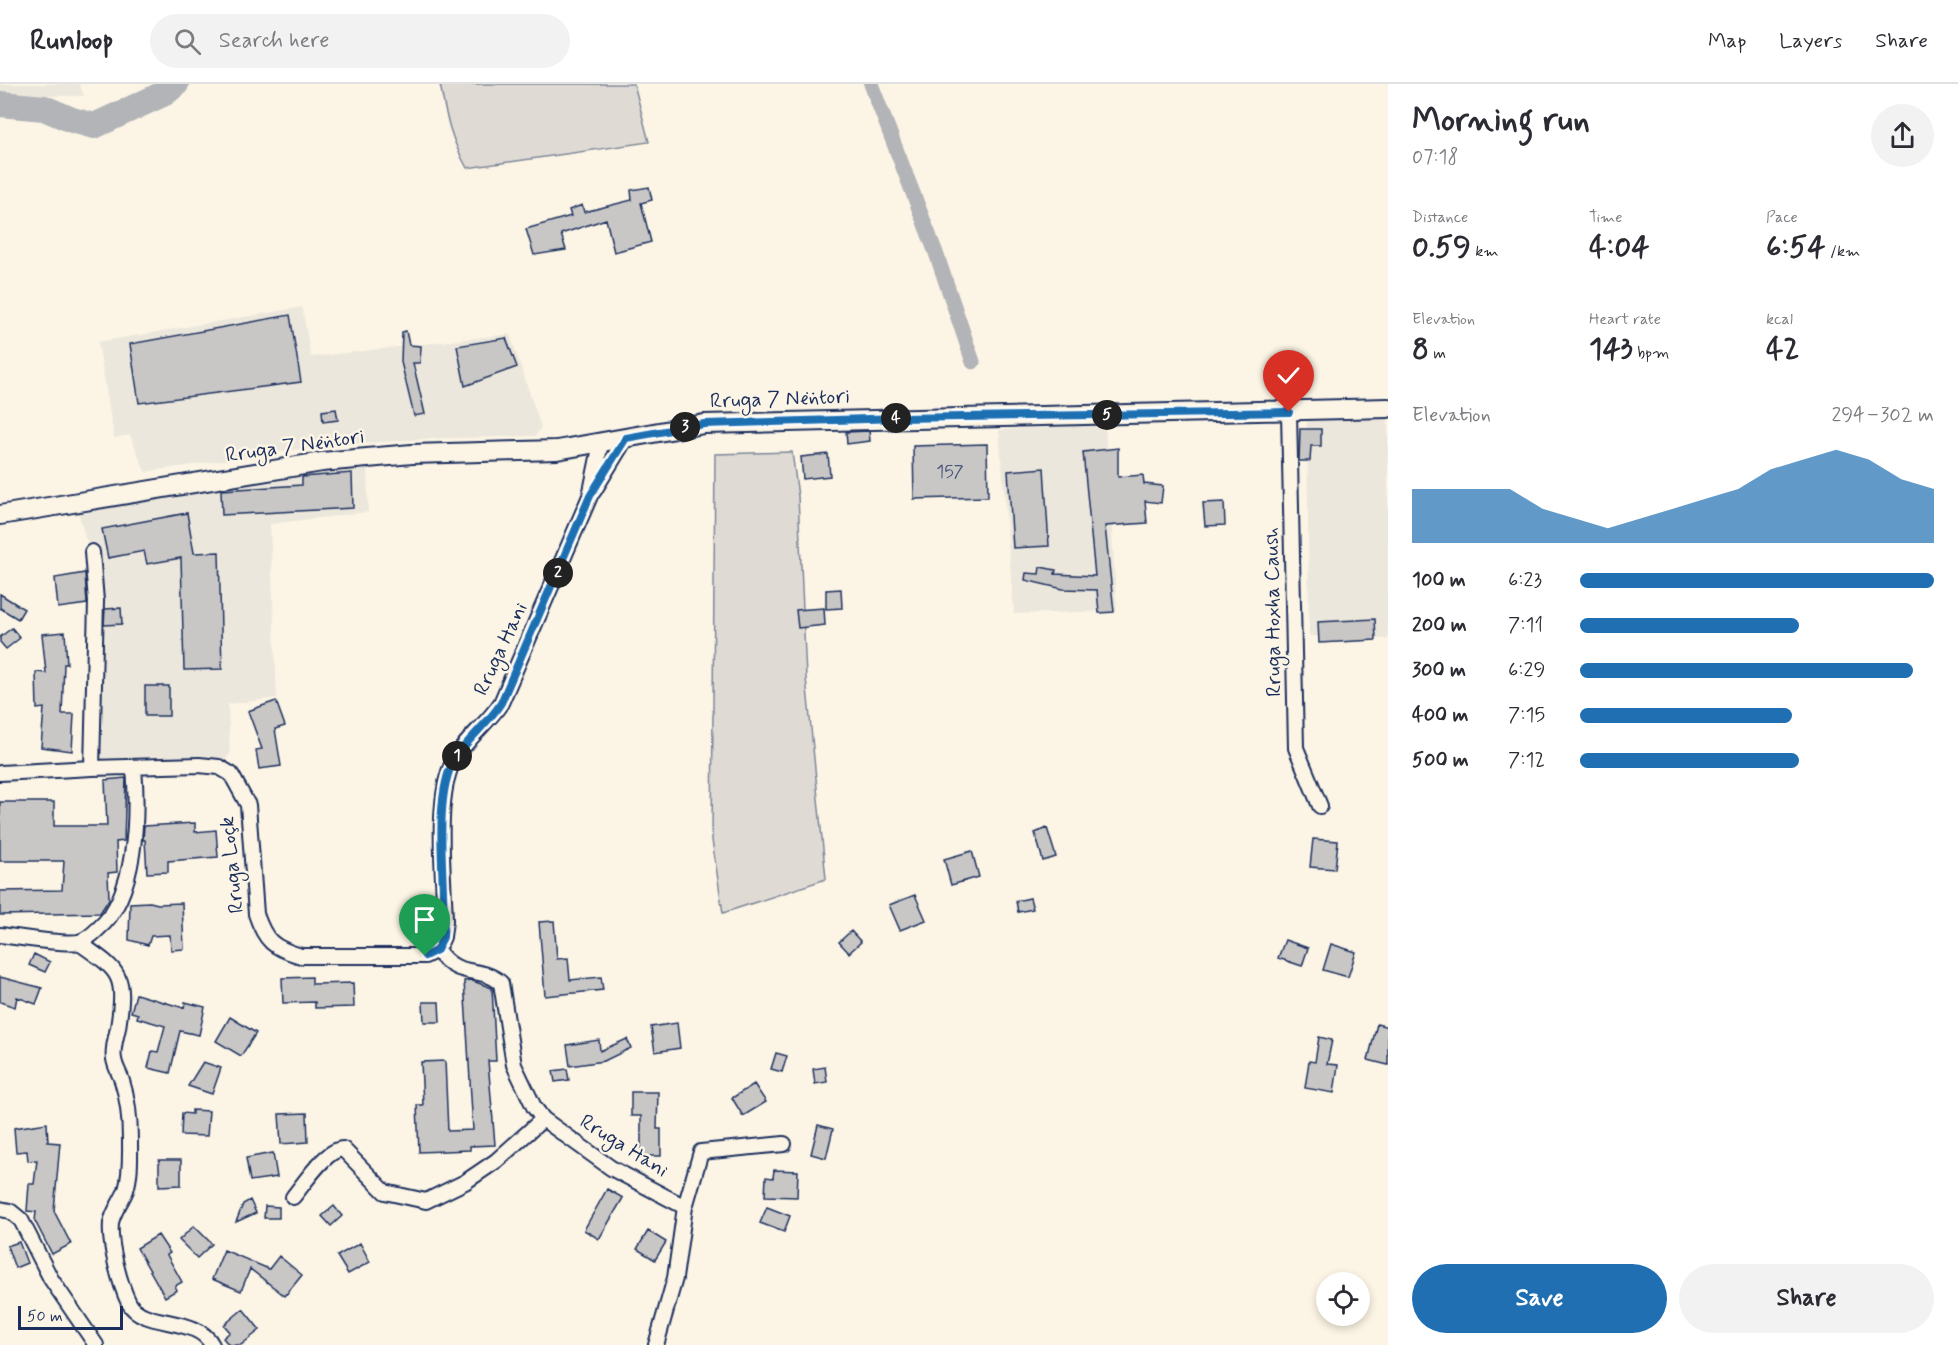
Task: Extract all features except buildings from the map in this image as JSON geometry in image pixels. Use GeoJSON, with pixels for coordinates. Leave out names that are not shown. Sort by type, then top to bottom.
{"type":"FeatureCollection","features":[{"type":"Feature","properties":{"kind":"main road","name":"Rruga 7 Nëntori"},"geometry":{"type":"LineString","coordinates":[[0,515],[322,462],[412,454],[557,450],[704,424],[1388,408]]}},
{"type":"Feature","properties":{"kind":"street","name":"Rruga Hoxha Caush"},"geometry":{"type":"LineString","coordinates":[[1289,412],[1296,748],[1320,806]]}},
{"type":"Feature","properties":{"kind":"street","name":"Rruga Hani"},"geometry":{"type":"LineString","coordinates":[[626,438],[590,496],[501,703],[493,716],[464,745],[448,773],[443,804],[445,921],[443,937],[437,950],[447,963],[456,968],[495,978],[501,983],[514,1065],[534,1107],[543,1119],[611,1168],[685,1206]]}},
{"type":"Feature","properties":{"kind":"street","name":"Rruga Hani"},"geometry":{"type":"LineString","coordinates":[[590,496],[601,443]]}},
{"type":"Feature","properties":{"kind":"street"},"geometry":{"type":"LineString","coordinates":[[92,552],[96,601],[92,768]]}},
{"type":"Feature","properties":{"kind":"street","name":"Rruga Loçk"},"geometry":{"type":"LineString","coordinates":[[0,773],[199,765],[219,767],[231,774],[248,805],[256,914],[269,942],[284,951],[301,956],[425,956],[437,950]]}},
{"type":"Feature","properties":{"kind":"street"},"geometry":{"type":"LineString","coordinates":[[78,942],[91,935],[109,920],[124,892],[131,862],[134,767]]}},
{"type":"Feature","properties":{"kind":"street"},"geometry":{"type":"LineString","coordinates":[[0,935],[78,942],[114,968],[122,993],[113,1058],[123,1082],[129,1110],[129,1170],[126,1189],[111,1222],[116,1262],[130,1305],[139,1313],[189,1327],[203,1335],[212,1345]]}},
{"type":"Feature","properties":{"kind":"street"},"geometry":{"type":"LineString","coordinates":[[294,1197],[325,1158],[337,1149],[343,1149],[385,1192],[426,1201],[465,1182],[496,1161],[543,1119]]}},
{"type":"Feature","properties":{"kind":"street","name":"Rruga Hani"},"geometry":{"type":"LineString","coordinates":[[656,1345],[675,1278],[685,1206],[701,1152],[784,1144]]}},
{"type":"Feature","properties":{"kind":"street"},"geometry":{"type":"LineString","coordinates":[[0,1209],[10,1211],[21,1220],[51,1279],[96,1345]]}},
{"type":"Feature","properties":{"kind":"shaded area"},"geometry":{"type":"Polygon","coordinates":[[[0,84],[79,84],[84,96],[1,95],[0,84]]]}},
{"type":"Feature","properties":{"kind":"shaded area"},"geometry":{"type":"Polygon","coordinates":[[[440,84],[634,84],[649,142],[467,168],[450,128],[440,84]]]}},
{"type":"Feature","properties":{"kind":"shaded area"},"geometry":{"type":"Polygon","coordinates":[[[302,307],[311,357],[510,334],[541,427],[536,436],[425,439],[320,446],[145,472],[130,435],[114,438],[98,342],[302,307]]]}},
{"type":"Feature","properties":{"kind":"shaded area"},"geometry":{"type":"Polygon","coordinates":[[[1388,408],[1388,639],[1309,636],[1307,410],[1388,408]]]}},
{"type":"Feature","properties":{"kind":"shaded area"},"geometry":{"type":"Polygon","coordinates":[[[1105,424],[1117,611],[1014,614],[999,430],[1105,424]]]}},
{"type":"Feature","properties":{"kind":"shaded area"},"geometry":{"type":"Polygon","coordinates":[[[792,452],[798,496],[806,678],[826,879],[723,913],[712,840],[715,454],[792,452]]]}},
{"type":"Feature","properties":{"kind":"shaded area"},"geometry":{"type":"Polygon","coordinates":[[[367,457],[368,512],[270,524],[277,698],[228,704],[230,754],[219,767],[92,768],[92,552],[85,537],[76,504],[367,457]]]}},
{"type":"Feature","properties":{"kind":"waterway"},"geometry":{"type":"LineString","coordinates":[[0,104],[44,108],[72,120],[94,126],[165,93],[176,84]]}},
{"type":"Feature","properties":{"kind":"waterway"},"geometry":{"type":"LineString","coordinates":[[871,84],[936,253],[973,362]]}},
{"type":"Feature","properties":{"kind":"route"},"geometry":{"type":"LineString","coordinates":[[425,956],[437,950],[443,937],[445,921],[443,804],[448,773],[464,745],[493,716],[501,703],[590,496],[626,438],[704,424],[900,418],[1289,412]]}}]}
